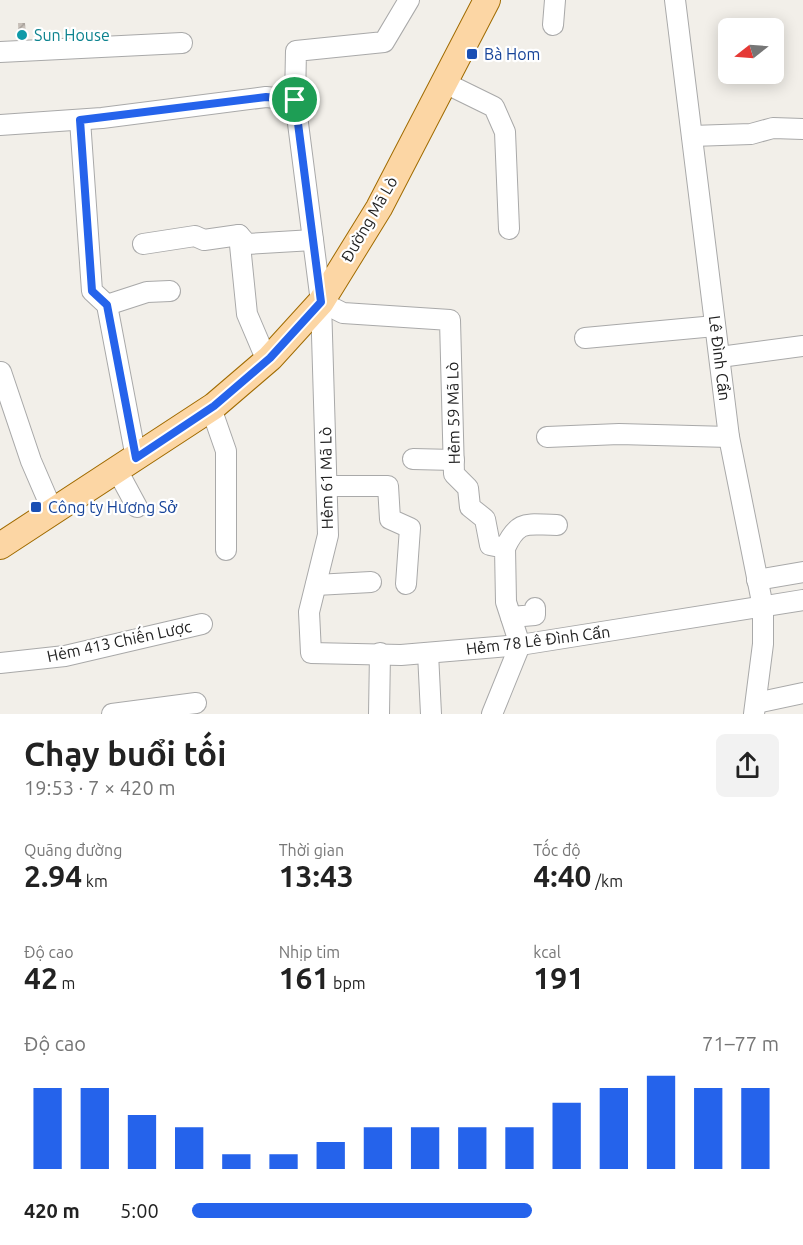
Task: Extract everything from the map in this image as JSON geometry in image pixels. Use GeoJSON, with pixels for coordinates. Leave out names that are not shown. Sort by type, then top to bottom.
{"type":"FeatureCollection","features":[{"type":"Feature","properties":{"kind":"main road","name":"Đường Mã Lò"},"geometry":{"type":"LineString","coordinates":[[0,546],[211,408],[267,361],[321,302],[379,208],[487,0]]}},
{"type":"Feature","properties":{"kind":"street","name":"Hẻm 61 Mã Lò"},"geometry":{"type":"LineString","coordinates":[[311,653],[309,612],[328,535],[327,486],[321,302],[295,100],[296,51],[384,42],[409,0]]}},
{"type":"Feature","properties":{"kind":"street"},"geometry":{"type":"LineString","coordinates":[[553,25],[555,0]]}},
{"type":"Feature","properties":{"kind":"street","name":"Lê Đình Cẩn"},"geometry":{"type":"LineString","coordinates":[[675,0],[729,437],[763,607],[763,644],[755,709]]}},
{"type":"Feature","properties":{"kind":"street"},"geometry":{"type":"LineString","coordinates":[[0,52],[182,43]]}},
{"type":"Feature","properties":{"kind":"street"},"geometry":{"type":"LineString","coordinates":[[443,82],[494,107],[505,132],[509,229]]}},
{"type":"Feature","properties":{"kind":"street"},"geometry":{"type":"LineString","coordinates":[[0,125],[80,120],[266,97],[295,100]]}},
{"type":"Feature","properties":{"kind":"street"},"geometry":{"type":"LineString","coordinates":[[80,120],[92,291],[107,305],[126,464],[137,507]]}},
{"type":"Feature","properties":{"kind":"street"},"geometry":{"type":"LineString","coordinates":[[692,136],[751,134],[773,128],[803,129]]}},
{"type":"Feature","properties":{"kind":"street"},"geometry":{"type":"LineString","coordinates":[[239,235],[247,244],[313,240]]}},
{"type":"Feature","properties":{"kind":"street"},"geometry":{"type":"LineString","coordinates":[[143,244],[195,236],[204,240],[239,235]]}},
{"type":"Feature","properties":{"kind":"street"},"geometry":{"type":"LineString","coordinates":[[239,235],[247,314],[267,361]]}},
{"type":"Feature","properties":{"kind":"street"},"geometry":{"type":"LineString","coordinates":[[107,305],[147,292],[170,291]]}},
{"type":"Feature","properties":{"kind":"street","name":"Hẻm 59 Mã Lò"},"geometry":{"type":"LineString","coordinates":[[321,302],[343,313],[450,320],[454,474],[468,488],[470,507],[485,519],[490,545],[505,548]]}},
{"type":"Feature","properties":{"kind":"street"},"geometry":{"type":"LineString","coordinates":[[585,338],[716,326]]}},
{"type":"Feature","properties":{"kind":"street"},"geometry":{"type":"LineString","coordinates":[[720,357],[803,346]]}},
{"type":"Feature","properties":{"kind":"street"},"geometry":{"type":"LineString","coordinates":[[2,372],[31,461],[53,512]]}},
{"type":"Feature","properties":{"kind":"street"},"geometry":{"type":"LineString","coordinates":[[211,408],[226,451],[226,550]]}},
{"type":"Feature","properties":{"kind":"street"},"geometry":{"type":"LineString","coordinates":[[547,437],[619,434],[729,437]]}},
{"type":"Feature","properties":{"kind":"street"},"geometry":{"type":"LineString","coordinates":[[413,459],[454,460]]}},
{"type":"Feature","properties":{"kind":"street"},"geometry":{"type":"LineString","coordinates":[[327,486],[388,486],[390,519],[410,528],[406,584]]}},
{"type":"Feature","properties":{"kind":"street"},"geometry":{"type":"LineString","coordinates":[[492,714],[519,645],[508,610],[505,548],[513,531],[525,525],[557,525]]}},
{"type":"Feature","properties":{"kind":"street"},"geometry":{"type":"LineString","coordinates":[[757,580],[803,572]]}},
{"type":"Feature","properties":{"kind":"street"},"geometry":{"type":"LineString","coordinates":[[316,585],[371,582]]}},
{"type":"Feature","properties":{"kind":"street","name":"Hẻm 78 Lê Đình Cẩn"},"geometry":{"type":"LineString","coordinates":[[311,653],[401,655],[519,645],[803,600]]}},
{"type":"Feature","properties":{"kind":"street"},"geometry":{"type":"LineString","coordinates":[[508,610],[535,615],[535,608]]}},
{"type":"Feature","properties":{"kind":"street","name":"Hėm 413 Chiến Lược"},"geometry":{"type":"LineString","coordinates":[[0,663],[65,656],[202,624]]}},
{"type":"Feature","properties":{"kind":"street"},"geometry":{"type":"LineString","coordinates":[[379,714],[380,653]]}},
{"type":"Feature","properties":{"kind":"street"},"geometry":{"type":"LineString","coordinates":[[428,653],[431,714]]}},
{"type":"Feature","properties":{"kind":"street"},"geometry":{"type":"LineString","coordinates":[[755,709],[803,693]]}},
{"type":"Feature","properties":{"kind":"street"},"geometry":{"type":"LineString","coordinates":[[112,714],[196,703]]}},
{"type":"Feature","properties":{"kind":"building","name":"Sun House"},"geometry":{"type":"Polygon","coordinates":[[[18,23],[25,23],[27,46],[19,47],[18,23]]]}},
{"type":"Feature","properties":{"kind":"place","name":"Sun House"},"geometry":{"type":"Point","coordinates":[22,35]}},
{"type":"Feature","properties":{"kind":"place","name":"Bà Hom"},"geometry":{"type":"Point","coordinates":[472,54]}},
{"type":"Feature","properties":{"kind":"place","name":"Công ty Hương Sở"},"geometry":{"type":"Point","coordinates":[36,507]}},
{"type":"Feature","properties":{"kind":"route"},"geometry":{"type":"LineString","coordinates":[[266,97],[295,100],[321,302],[270,358],[214,406],[136,458],[107,305],[92,291],[80,120],[266,97]]}}]}
